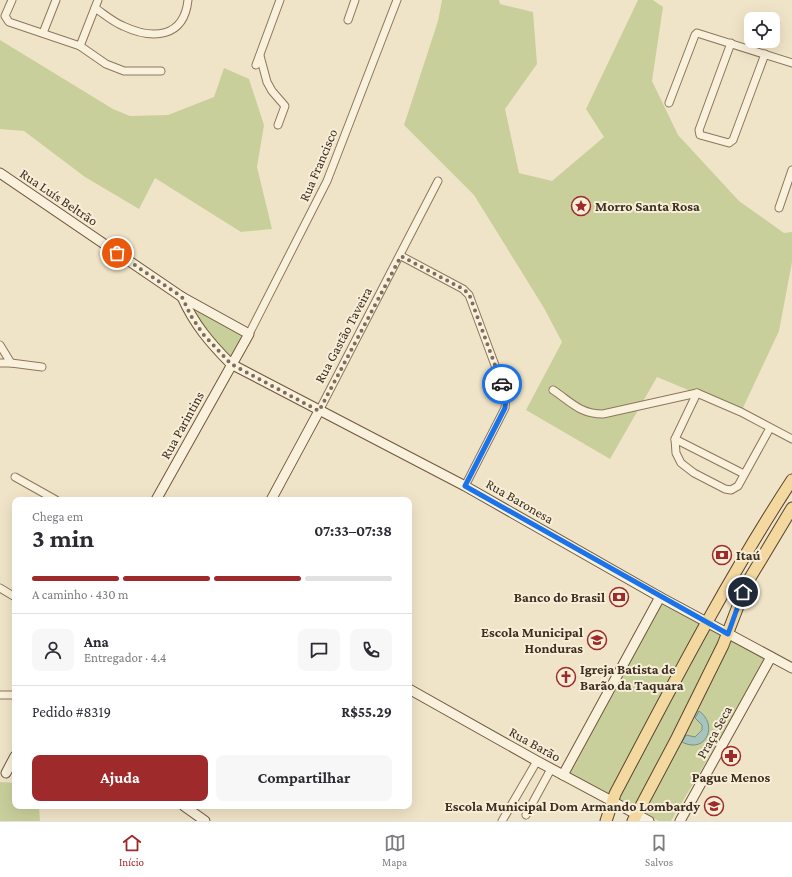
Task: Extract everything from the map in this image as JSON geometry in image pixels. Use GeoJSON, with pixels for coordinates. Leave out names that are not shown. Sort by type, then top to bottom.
{"type":"FeatureCollection","features":[{"type":"Feature","properties":{"kind":"main road"},"geometry":{"type":"LineString","coordinates":[[606,821],[612,801],[707,622],[762,527],[792,480]]}},
{"type":"Feature","properties":{"kind":"main road"},"geometry":{"type":"LineString","coordinates":[[635,818],[677,738],[728,634],[747,582],[792,508]]}},
{"type":"Feature","properties":{"kind":"street"},"geometry":{"type":"LineString","coordinates":[[12,0],[6,12],[5,16],[7,20],[80,46],[106,64],[124,71],[161,71]]}},
{"type":"Feature","properties":{"kind":"street"},"geometry":{"type":"LineString","coordinates":[[43,33],[56,0]]}},
{"type":"Feature","properties":{"kind":"street"},"geometry":{"type":"LineString","coordinates":[[80,46],[98,0]]}},
{"type":"Feature","properties":{"kind":"street"},"geometry":{"type":"LineString","coordinates":[[256,65],[280,0]]}},
{"type":"Feature","properties":{"kind":"street"},"geometry":{"type":"LineString","coordinates":[[348,20],[355,0]]}},
{"type":"Feature","properties":{"kind":"street","name":"Rua Francisco"},"geometry":{"type":"LineString","coordinates":[[249,334],[327,181],[375,62],[397,0]]}},
{"type":"Feature","properties":{"kind":"street"},"geometry":{"type":"LineString","coordinates":[[95,8],[122,26],[150,33],[164,33],[173,31],[181,23],[187,10],[185,1]]}},
{"type":"Feature","properties":{"kind":"street"},"geometry":{"type":"LineString","coordinates":[[669,103],[697,33],[792,63]]}},
{"type":"Feature","properties":{"kind":"street"},"geometry":{"type":"LineString","coordinates":[[731,43],[699,130],[700,135],[729,143],[733,140],[765,54]]}},
{"type":"Feature","properties":{"kind":"street"},"geometry":{"type":"LineString","coordinates":[[260,56],[262,69],[267,82],[272,91],[285,106],[278,125]]}},
{"type":"Feature","properties":{"kind":"street"},"geometry":{"type":"LineString","coordinates":[[779,208],[792,170]]}},
{"type":"Feature","properties":{"kind":"street","name":"Rua Luís Beltrão"},"geometry":{"type":"LineString","coordinates":[[0,173],[182,297],[191,307],[208,341],[231,364]]}},
{"type":"Feature","properties":{"kind":"street","name":"Rua Gastão Taveira"},"geometry":{"type":"LineString","coordinates":[[273,497],[401,256],[438,181]]}},
{"type":"Feature","properties":{"kind":"street"},"geometry":{"type":"LineString","coordinates":[[401,256],[463,289],[469,294],[506,395],[505,408],[465,486]]}},
{"type":"Feature","properties":{"kind":"street","name":"Rua Luís Beltrão"},"geometry":{"type":"LineString","coordinates":[[191,307],[249,334]]}},
{"type":"Feature","properties":{"kind":"street"},"geometry":{"type":"LineString","coordinates":[[231,364],[249,334]]}},
{"type":"Feature","properties":{"kind":"street"},"geometry":{"type":"LineString","coordinates":[[0,345],[12,363]]}},
{"type":"Feature","properties":{"kind":"street"},"geometry":{"type":"LineString","coordinates":[[0,363],[42,367]]}},
{"type":"Feature","properties":{"kind":"street","name":"Rua Baronesa"},"geometry":{"type":"LineString","coordinates":[[231,364],[465,486],[660,597],[792,668]]}},
{"type":"Feature","properties":{"kind":"street","name":"Rua Parintins"},"geometry":{"type":"LineString","coordinates":[[158,497],[231,364]]}},
{"type":"Feature","properties":{"kind":"street"},"geometry":{"type":"LineString","coordinates":[[554,390],[583,411],[590,414],[603,414],[697,393],[741,412],[792,439]]}},
{"type":"Feature","properties":{"kind":"street"},"geometry":{"type":"LineString","coordinates":[[697,393],[675,439],[676,453],[681,463],[694,473],[730,490],[738,486],[770,428]]}},
{"type":"Feature","properties":{"kind":"street"},"geometry":{"type":"LineString","coordinates":[[675,439],[744,474]]}},
{"type":"Feature","properties":{"kind":"street"},"geometry":{"type":"LineString","coordinates":[[15,477],[51,497]]}},
{"type":"Feature","properties":{"kind":"street"},"geometry":{"type":"LineString","coordinates":[[0,588],[12,595]]}},
{"type":"Feature","properties":{"kind":"street"},"geometry":{"type":"LineString","coordinates":[[563,775],[660,597]]}},
{"type":"Feature","properties":{"kind":"street","name":"Praça Seca"},"geometry":{"type":"LineString","coordinates":[[680,821],[772,657]]}},
{"type":"Feature","properties":{"kind":"street","name":"Rua Barão"},"geometry":{"type":"LineString","coordinates":[[412,691],[612,801],[635,818],[649,821]]}},
{"type":"Feature","properties":{"kind":"street"},"geometry":{"type":"LineString","coordinates":[[0,696],[12,695]]}},
{"type":"Feature","properties":{"kind":"street"},"geometry":{"type":"LineString","coordinates":[[502,821],[537,761]]}},
{"type":"Feature","properties":{"kind":"street"},"geometry":{"type":"LineString","coordinates":[[7,773],[12,762]]}},
{"type":"Feature","properties":{"kind":"street"},"geometry":{"type":"LineString","coordinates":[[526,815],[552,769]]}},
{"type":"Feature","properties":{"kind":"street"},"geometry":{"type":"LineString","coordinates":[[188,809],[205,821]]}},
{"type":"Feature","properties":{"kind":"green space"},"geometry":{"type":"Polygon","coordinates":[[[442,0],[499,0],[500,4],[533,12],[537,64],[505,109],[519,173],[552,181],[604,137],[586,109],[638,0],[653,0],[663,7],[652,81],[678,135],[739,201],[784,233],[792,232],[792,262],[779,331],[741,412],[657,377],[610,459],[526,410],[562,342],[544,308],[474,195],[404,125],[438,21],[442,0]]]}},
{"type":"Feature","properties":{"kind":"green space"},"geometry":{"type":"Polygon","coordinates":[[[0,40],[113,109],[130,116],[168,115],[214,97],[224,68],[249,79],[264,125],[257,167],[272,229],[241,232],[155,178],[139,209],[85,177],[24,131],[0,129],[0,40]]]}},
{"type":"Feature","properties":{"kind":"green space"},"geometry":{"type":"Polygon","coordinates":[[[182,297],[249,334],[231,364],[182,297]]]}},
{"type":"Feature","properties":{"kind":"green space"},"geometry":{"type":"Polygon","coordinates":[[[662,602],[767,659],[671,821],[659,821],[568,776],[662,602]]]}},
{"type":"Feature","properties":{"kind":"green space"},"geometry":{"type":"Polygon","coordinates":[[[0,782],[12,783],[12,809],[39,809],[40,821],[0,821],[0,782]]]}},
{"type":"Feature","properties":{"kind":"water"},"geometry":{"type":"Polygon","coordinates":[[[699,711],[708,723],[709,729],[707,736],[704,741],[699,744],[692,745],[682,742],[686,735],[695,737],[702,730],[702,725],[695,718],[699,711]]]}},
{"type":"Feature","properties":{"kind":"way so far"},"geometry":{"type":"LineString","coordinates":[[117,253],[182,297],[197,327],[208,341],[231,364],[319,411],[401,256],[463,289],[469,294],[502,384]]}},
{"type":"Feature","properties":{"kind":"place","name":"Morro Santa Rosa"},"geometry":{"type":"Point","coordinates":[581,206]}},
{"type":"Feature","properties":{"kind":"place","name":"Itaú"},"geometry":{"type":"Point","coordinates":[722,555]}},
{"type":"Feature","properties":{"kind":"place","name":"Banco do Brasil"},"geometry":{"type":"Point","coordinates":[619,597]}},
{"type":"Feature","properties":{"kind":"place","name":"Escola Municipal Honduras"},"geometry":{"type":"Point","coordinates":[597,640]}},
{"type":"Feature","properties":{"kind":"place","name":"Igreja Batista de Barão da Taquara"},"geometry":{"type":"Point","coordinates":[566,677]}},
{"type":"Feature","properties":{"kind":"place","name":"Pague Menos"},"geometry":{"type":"Point","coordinates":[731,756]}},
{"type":"Feature","properties":{"kind":"place","name":"Escola Municipal Dom Armando Lombardy"},"geometry":{"type":"Point","coordinates":[714,806]}},
{"type":"Feature","properties":{"kind":"route"},"geometry":{"type":"LineString","coordinates":[[502,384],[507,403],[465,486],[728,634],[743,592]]}}]}
